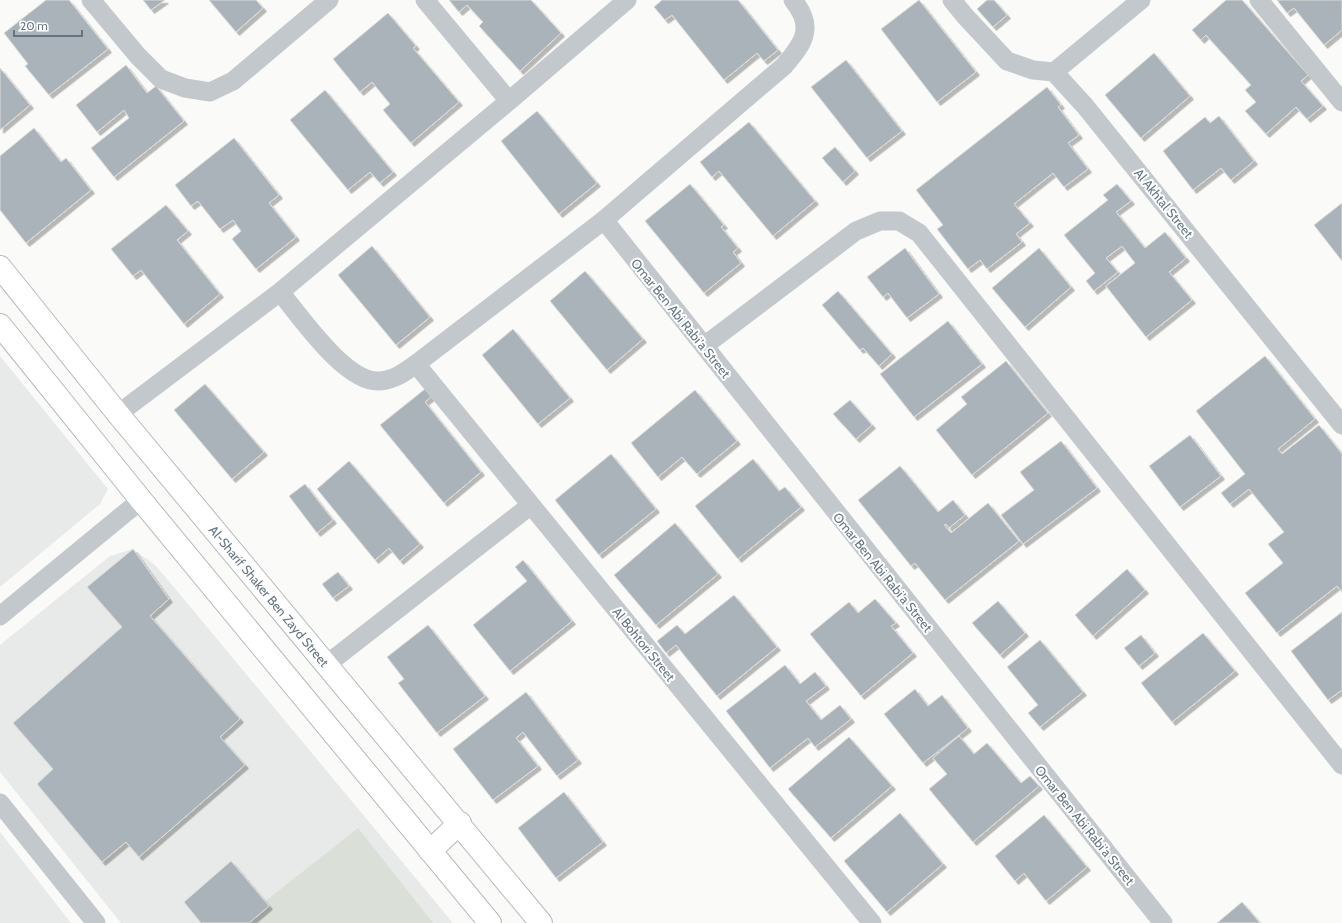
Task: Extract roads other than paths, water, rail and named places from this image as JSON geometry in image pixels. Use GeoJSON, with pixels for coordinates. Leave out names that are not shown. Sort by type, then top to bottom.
{"type":"FeatureCollection","features":[{"type":"Feature","properties":{"kind":"main road","name":"Al-Sharif Shaker Ben Zayd Street"},"geometry":{"type":"LineString","coordinates":[[0,267],[118,414],[542,923]]}},
{"type":"Feature","properties":{"kind":"main road"},"geometry":{"type":"LineString","coordinates":[[0,325],[141,500],[490,923]]}},
{"type":"Feature","properties":{"kind":"main road"},"geometry":{"type":"LineString","coordinates":[[430,851],[460,823]]}},
{"type":"Feature","properties":{"kind":"street"},"geometry":{"type":"LineString","coordinates":[[91,0],[138,56],[161,79],[185,88],[210,92],[233,82],[329,0]]}},
{"type":"Feature","properties":{"kind":"street"},"geometry":{"type":"LineString","coordinates":[[425,0],[509,101]]}},
{"type":"Feature","properties":{"kind":"street"},"geometry":{"type":"LineString","coordinates":[[118,414],[280,292],[509,101],[627,0]]}},
{"type":"Feature","properties":{"kind":"street"},"geometry":{"type":"LineString","coordinates":[[280,292],[325,346],[348,370],[365,380],[380,381],[395,378],[416,364],[604,220],[784,66],[800,47],[807,28],[803,12],[793,0]]}},
{"type":"Feature","properties":{"kind":"street"},"geometry":{"type":"LineString","coordinates":[[952,0],[1007,62],[1032,70],[1054,72],[1141,0]]}},
{"type":"Feature","properties":{"kind":"street"},"geometry":{"type":"LineString","coordinates":[[1259,0],[1342,102]]}},
{"type":"Feature","properties":{"kind":"street","name":"Al Akhtal Street"},"geometry":{"type":"LineString","coordinates":[[1054,72],[1090,111],[1342,425]]}},
{"type":"Feature","properties":{"kind":"street","name":"Omar Ben Abi Rabi'a Street"},"geometry":{"type":"LineString","coordinates":[[604,220],[1163,923]]}},
{"type":"Feature","properties":{"kind":"street"},"geometry":{"type":"LineString","coordinates":[[704,346],[856,230],[880,221],[899,221],[919,233],[1342,765]]}},
{"type":"Feature","properties":{"kind":"street","name":"Al Bohtori Street"},"geometry":{"type":"LineString","coordinates":[[416,364],[872,923]]}},
{"type":"Feature","properties":{"kind":"street"},"geometry":{"type":"LineString","coordinates":[[0,616],[141,500]]}},
{"type":"Feature","properties":{"kind":"street"},"geometry":{"type":"LineString","coordinates":[[326,665],[531,505]]}},
{"type":"Feature","properties":{"kind":"street"},"geometry":{"type":"LineString","coordinates":[[0,803],[96,923]]}}]}
